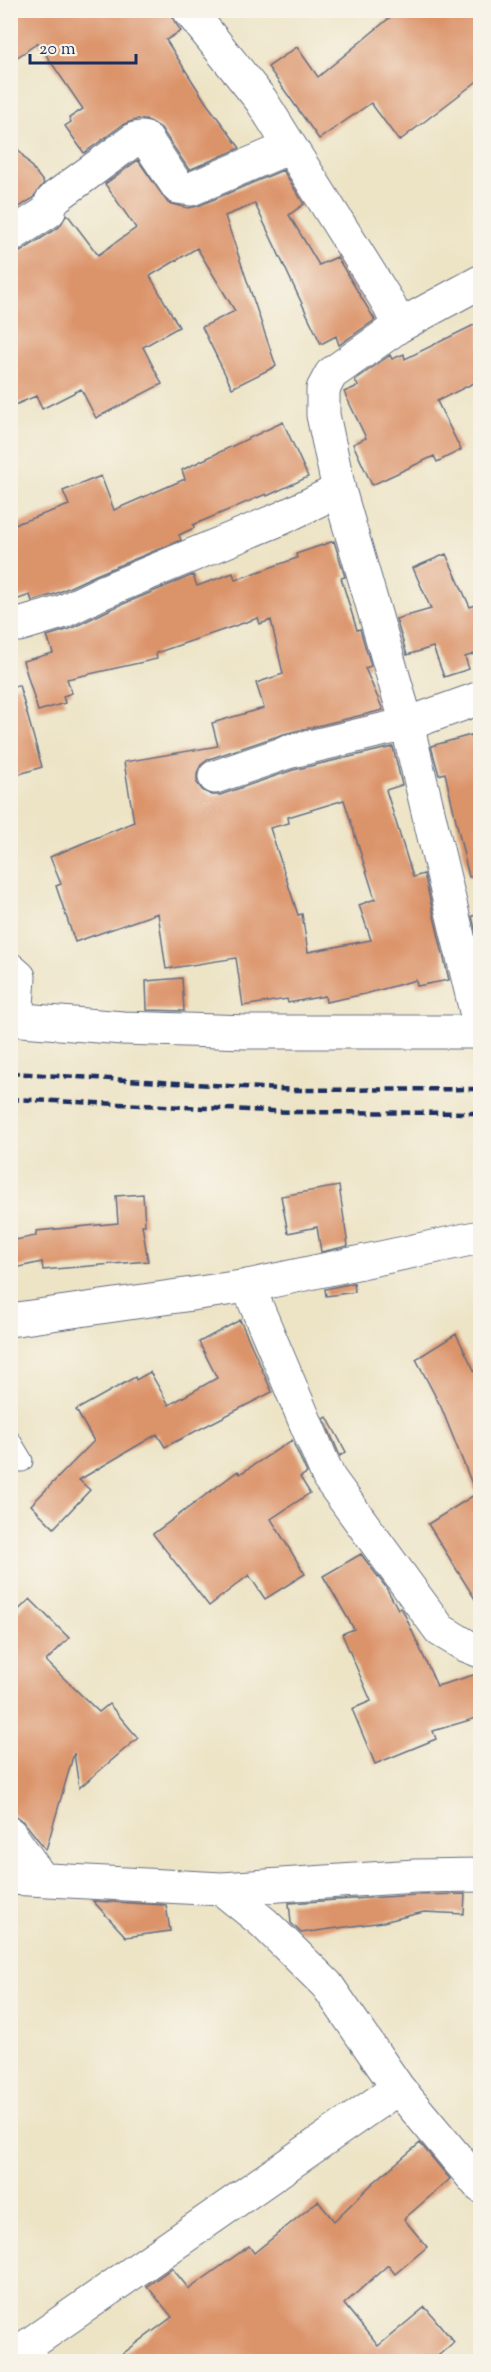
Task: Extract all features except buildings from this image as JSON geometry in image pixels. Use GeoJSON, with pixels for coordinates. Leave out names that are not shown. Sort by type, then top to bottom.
{"type":"FeatureCollection","features":[{"type":"Feature","properties":{"kind":"street"},"geometry":{"type":"LineString","coordinates":[[189,10],[261,100],[387,301],[399,326]]}},
{"type":"Feature","properties":{"kind":"street"},"geometry":{"type":"LineString","coordinates":[[10,236],[49,211],[51,202],[57,196],[135,139],[146,139],[178,187],[184,189],[191,189],[290,147]]}},
{"type":"Feature","properties":{"kind":"street"},"geometry":{"type":"LineString","coordinates":[[10,969],[20,978],[14,1020],[123,1028],[248,1032],[480,1030],[407,724],[339,490],[322,415],[323,389],[331,374],[399,326],[480,282]]}},
{"type":"Feature","properties":{"kind":"street"},"geometry":{"type":"LineString","coordinates":[[10,622],[19,625],[62,612],[103,592],[282,518],[339,490]]}},
{"type":"Feature","properties":{"kind":"street"},"geometry":{"type":"LineString","coordinates":[[215,777],[288,752],[407,724],[480,698]]}},
{"type":"Feature","properties":{"kind":"street"},"geometry":{"type":"LineString","coordinates":[[10,1320],[248,1286],[480,1237]]}},
{"type":"Feature","properties":{"kind":"street"},"geometry":{"type":"LineString","coordinates":[[248,1286],[329,1478],[441,1630],[465,1645],[480,1651]]}},
{"type":"Feature","properties":{"kind":"street"},"geometry":{"type":"LineString","coordinates":[[10,1834],[26,1878],[222,1889],[414,1876],[480,1875]]}},
{"type":"Feature","properties":{"kind":"street"},"geometry":{"type":"LineString","coordinates":[[222,1889],[264,1923],[327,1985],[398,2088],[480,2186]]}},
{"type":"Feature","properties":{"kind":"street"},"geometry":{"type":"LineString","coordinates":[[10,2358],[398,2088]]}},
{"type":"Feature","properties":{"kind":"lane"},"geometry":{"type":"LineString","coordinates":[[10,1441],[22,1461]]}},
{"type":"Feature","properties":{"kind":"railway"},"geometry":{"type":"LineString","coordinates":[[10,1073],[295,1090],[480,1089]]}},
{"type":"Feature","properties":{"kind":"railway"},"geometry":{"type":"LineString","coordinates":[[10,1099],[293,1112],[480,1113]]}}]}
